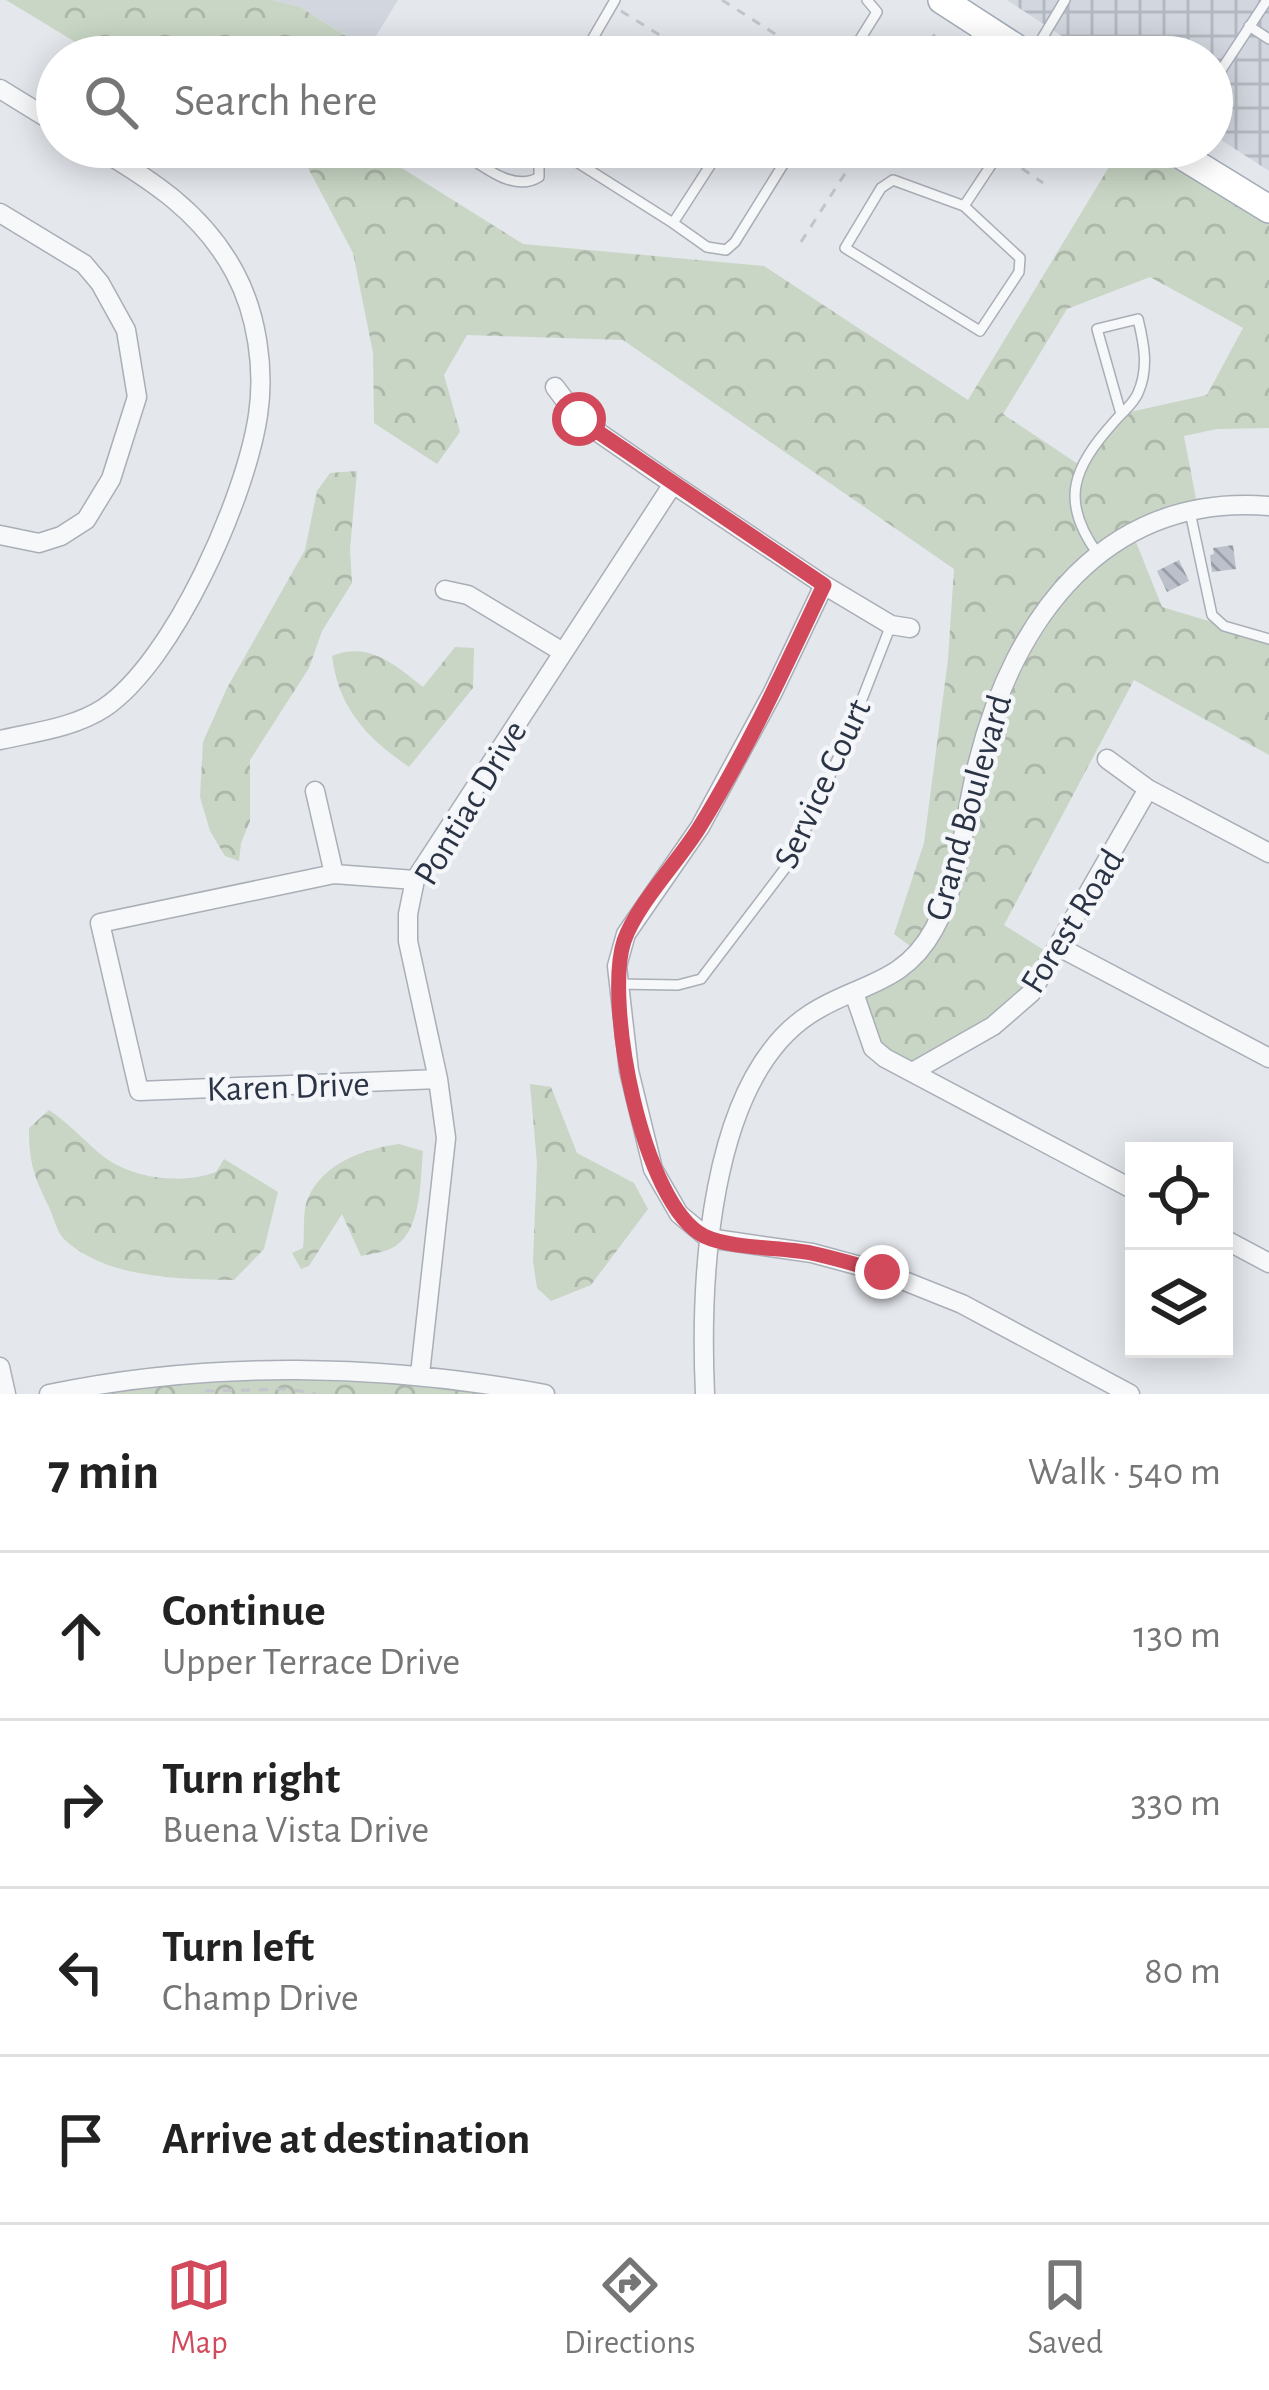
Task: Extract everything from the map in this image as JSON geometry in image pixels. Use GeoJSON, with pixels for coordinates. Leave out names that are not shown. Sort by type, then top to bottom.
{"type":"FeatureCollection","features":[{"type":"Feature","properties":{"kind":"main road"},"geometry":{"type":"LineString","coordinates":[[942,0],[997,36]]}},
{"type":"Feature","properties":{"kind":"main road"},"geometry":{"type":"LineString","coordinates":[[1203,168],[1269,208]]}},
{"type":"Feature","properties":{"kind":"street"},"geometry":{"type":"LineString","coordinates":[[0,89],[36,111]]}},
{"type":"Feature","properties":{"kind":"street"},"geometry":{"type":"LineString","coordinates":[[0,740],[71,724],[105,707],[141,672],[180,616],[230,516],[258,415],[259,343],[238,277],[211,233],[161,186],[131,168]]}},
{"type":"Feature","properties":{"kind":"street"},"geometry":{"type":"LineString","coordinates":[[0,213],[84,264],[100,283],[126,330],[136,397],[111,479],[86,520],[61,536],[39,542],[0,535]]}},
{"type":"Feature","properties":{"kind":"street"},"geometry":{"type":"LineString","coordinates":[[555,387],[579,419],[824,585],[901,626]]}},
{"type":"Feature","properties":{"kind":"street","name":"Pontiac Drive"},"geometry":{"type":"LineString","coordinates":[[420,1374],[446,1138],[408,941],[415,880],[674,484]]}},
{"type":"Feature","properties":{"kind":"street","name":"Grand Boulevard"},"geometry":{"type":"LineString","coordinates":[[706,1394],[708,1238],[737,1118],[767,1056],[806,1016],[898,972],[932,933],[952,880],[977,765],[1003,680],[1046,609],[1099,554],[1132,532],[1190,511],[1269,506]]}},
{"type":"Feature","properties":{"kind":"street"},"geometry":{"type":"LineString","coordinates":[[824,585],[773,692],[700,826],[626,934],[616,984],[629,1071],[653,1169],[679,1214],[708,1238],[812,1253],[882,1272],[962,1304],[1130,1394]]}},
{"type":"Feature","properties":{"kind":"street"},"geometry":{"type":"LineString","coordinates":[[445,590],[468,595],[561,651]]}},
{"type":"Feature","properties":{"kind":"street"},"geometry":{"type":"LineString","coordinates":[[1107,759],[1148,789],[1269,853]]}},
{"type":"Feature","properties":{"kind":"street","name":"Forest Road"},"geometry":{"type":"LineString","coordinates":[[914,1071],[993,1026],[1031,993],[1061,948],[1148,789]]}},
{"type":"Feature","properties":{"kind":"street"},"geometry":{"type":"LineString","coordinates":[[315,791],[334,874],[415,880]]}},
{"type":"Feature","properties":{"kind":"street","name":"Karen Drive"},"geometry":{"type":"LineString","coordinates":[[334,874],[100,923],[139,1091],[438,1079]]}},
{"type":"Feature","properties":{"kind":"street"},"geometry":{"type":"LineString","coordinates":[[1061,948],[1269,1058]]}},
{"type":"Feature","properties":{"kind":"street"},"geometry":{"type":"LineString","coordinates":[[854,993],[873,1048],[1125,1185]]}},
{"type":"Feature","properties":{"kind":"street"},"geometry":{"type":"LineString","coordinates":[[1233,1244],[1269,1263]]}},
{"type":"Feature","properties":{"kind":"street"},"geometry":{"type":"LineString","coordinates":[[0,1367],[6,1394]]}},
{"type":"Feature","properties":{"kind":"street"},"geometry":{"type":"LineString","coordinates":[[49,1394],[120,1379],[291,1370],[420,1374],[545,1394]]}},
{"type":"Feature","properties":{"kind":"lane"},"geometry":{"type":"LineString","coordinates":[[862,36],[877,13],[867,0]]}},
{"type":"Feature","properties":{"kind":"lane"},"geometry":{"type":"LineString","coordinates":[[1044,36],[1065,0]]}},
{"type":"Feature","properties":{"kind":"lane"},"geometry":{"type":"LineString","coordinates":[[1233,51],[1267,0]]}},
{"type":"Feature","properties":{"kind":"lane"},"geometry":{"type":"LineString","coordinates":[[594,36],[613,2]]}},
{"type":"Feature","properties":{"kind":"lane"},"geometry":{"type":"LineString","coordinates":[[1249,26],[1269,39]]}},
{"type":"Feature","properties":{"kind":"lane"},"geometry":{"type":"LineString","coordinates":[[977,36],[983,27]]}},
{"type":"Feature","properties":{"kind":"lane"},"geometry":{"type":"LineString","coordinates":[[489,168],[512,182],[529,184],[539,177],[539,168]]}},
{"type":"Feature","properties":{"kind":"lane"},"geometry":{"type":"LineString","coordinates":[[585,168],[707,247],[725,250],[735,242],[781,168]]}},
{"type":"Feature","properties":{"kind":"lane"},"geometry":{"type":"LineString","coordinates":[[673,223],[708,168]]}},
{"type":"Feature","properties":{"kind":"lane"},"geometry":{"type":"LineString","coordinates":[[964,206],[989,168]]}},
{"type":"Feature","properties":{"kind":"lane"},"geometry":{"type":"LineString","coordinates":[[886,182],[919,187],[964,206],[1020,258],[1018,272],[980,331],[845,248],[886,182]]}},
{"type":"Feature","properties":{"kind":"lane"},"geometry":{"type":"LineString","coordinates":[[1099,554],[1075,515],[1076,485],[1087,454],[1136,398],[1142,382],[1145,350],[1138,319],[1097,329],[1121,414]]}},
{"type":"Feature","properties":{"kind":"lane"},"geometry":{"type":"LineString","coordinates":[[1190,511],[1212,615],[1224,626],[1269,638]]}},
{"type":"Feature","properties":{"kind":"lane","name":"Service Court"},"geometry":{"type":"LineString","coordinates":[[616,984],[678,985],[701,979],[793,858],[901,626]]}},
{"type":"Feature","properties":{"kind":"path"},"geometry":{"type":"LineString","coordinates":[[722,0],[778,36]]}},
{"type":"Feature","properties":{"kind":"path"},"geometry":{"type":"LineString","coordinates":[[613,2],[664,36]]}},
{"type":"Feature","properties":{"kind":"path"},"geometry":{"type":"LineString","coordinates":[[933,36],[936,32]]}},
{"type":"Feature","properties":{"kind":"path"},"geometry":{"type":"LineString","coordinates":[[800,242],[848,168]]}},
{"type":"Feature","properties":{"kind":"path"},"geometry":{"type":"LineString","coordinates":[[1024,168],[1043,183]]}},
{"type":"Feature","properties":{"kind":"path"},"geometry":{"type":"LineString","coordinates":[[199,1391],[290,1389],[316,1394]]}},
{"type":"Feature","properties":{"kind":"shaded area"},"geometry":{"type":"Polygon","coordinates":[[[272,0],[398,0],[376,36],[347,36],[300,7],[272,0]]]}},
{"type":"Feature","properties":{"kind":"shaded area"},"geometry":{"type":"Polygon","coordinates":[[[1007,0],[1269,0],[1269,171],[1233,148],[1233,36],[1062,36],[1007,0]]]}},
{"type":"Feature","properties":{"kind":"green space"},"geometry":{"type":"Polygon","coordinates":[[[6,0],[272,0],[300,7],[346,36],[65,36],[6,0]]]}},
{"type":"Feature","properties":{"kind":"green space"},"geometry":{"type":"Polygon","coordinates":[[[308,168],[402,168],[523,244],[764,266],[968,400],[1108,168],[1202,168],[1269,209],[1269,428],[1217,429],[1184,436],[1198,509],[1132,532],[1162,607],[1269,639],[1269,755],[1134,680],[1004,925],[1055,957],[1031,993],[914,1071],[885,1058],[854,993],[918,952],[894,934],[924,843],[948,659],[954,569],[623,340],[467,335],[444,375],[460,432],[437,464],[374,423],[373,353],[353,253],[308,168]],[[1150,277],[1067,309],[1003,414],[1081,466],[1121,414],[1207,395],[1243,328],[1150,277]]]}},
{"type":"Feature","properties":{"kind":"green space"},"geometry":{"type":"Polygon","coordinates":[[[357,471],[352,583],[322,631],[309,668],[250,760],[250,821],[239,861],[225,856],[210,831],[200,797],[203,742],[227,688],[305,550],[317,491],[330,473],[357,471]]]}},
{"type":"Feature","properties":{"kind":"green space"},"geometry":{"type":"Polygon","coordinates":[[[455,647],[474,648],[473,688],[409,767],[357,720],[341,691],[332,656],[370,653],[423,687],[455,647]]]}},
{"type":"Feature","properties":{"kind":"green space"},"geometry":{"type":"Polygon","coordinates":[[[530,1084],[551,1087],[577,1153],[634,1183],[648,1209],[591,1285],[551,1301],[537,1288],[533,1261],[537,1163],[530,1084]]]}},
{"type":"Feature","properties":{"kind":"green space"},"geometry":{"type":"Polygon","coordinates":[[[49,1110],[125,1169],[187,1178],[216,1172],[224,1159],[278,1192],[264,1249],[234,1280],[145,1274],[82,1253],[60,1233],[33,1169],[29,1128],[49,1110]]]}},
{"type":"Feature","properties":{"kind":"green space"},"geometry":{"type":"Polygon","coordinates":[[[399,1144],[423,1151],[417,1206],[408,1232],[386,1250],[361,1256],[342,1214],[309,1266],[301,1269],[292,1253],[303,1248],[305,1209],[315,1186],[346,1160],[399,1144]]]}},
{"type":"Feature","properties":{"kind":"green space"},"geometry":{"type":"Polygon","coordinates":[[[291,1370],[545,1394],[49,1394],[291,1370]]]}},
{"type":"Feature","properties":{"kind":"building"},"geometry":{"type":"Polygon","coordinates":[[[1233,545],[1236,569],[1212,572],[1213,548],[1233,545]]]}},
{"type":"Feature","properties":{"kind":"building"},"geometry":{"type":"Polygon","coordinates":[[[1179,560],[1189,581],[1167,592],[1157,571],[1179,560]]]}},
{"type":"Feature","properties":{"kind":"route"},"geometry":{"type":"LineString","coordinates":[[579,419],[824,585],[773,692],[700,826],[626,934],[616,984],[629,1071],[653,1169],[679,1214],[708,1238],[812,1253],[882,1272]]}}]}
